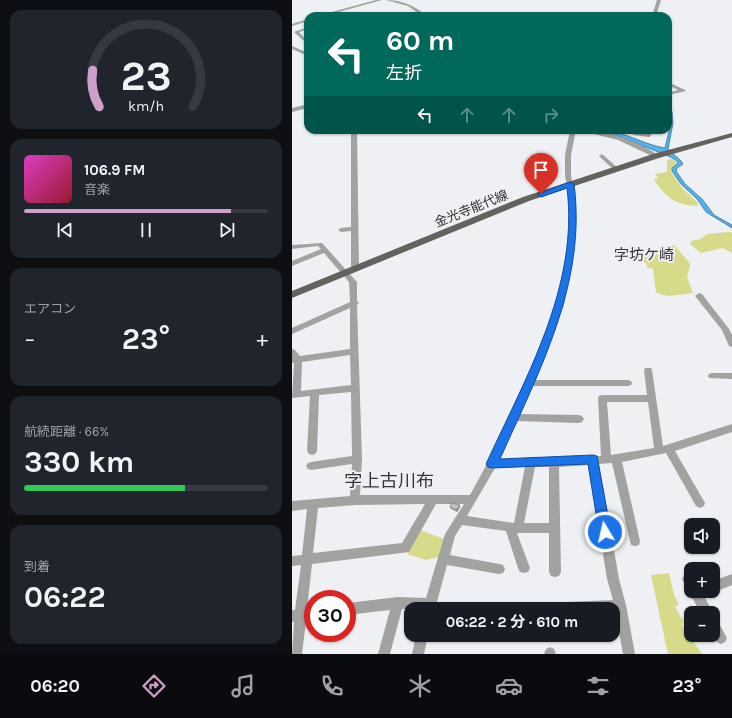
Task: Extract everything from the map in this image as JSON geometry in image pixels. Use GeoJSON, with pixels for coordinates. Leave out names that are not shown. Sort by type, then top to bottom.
{"type":"FeatureCollection","features":[{"type":"Feature","properties":{"kind":"main road","name":"金光寺能代線"},"geometry":{"type":"LineString","coordinates":[[292,295],[526,199],[659,155],[732,135]]}},
{"type":"Feature","properties":{"kind":"street"},"geometry":{"type":"LineString","coordinates":[[337,12],[380,0]]}},
{"type":"Feature","properties":{"kind":"street"},"geometry":{"type":"LineString","coordinates":[[388,0],[405,2],[420,12]]}},
{"type":"Feature","properties":{"kind":"street"},"geometry":{"type":"LineString","coordinates":[[655,12],[659,0]]}},
{"type":"Feature","properties":{"kind":"street"},"geometry":{"type":"LineString","coordinates":[[292,25],[304,21]]}},
{"type":"Feature","properties":{"kind":"street"},"geometry":{"type":"LineString","coordinates":[[299,43],[296,32],[304,29]]}},
{"type":"Feature","properties":{"kind":"street"},"geometry":{"type":"LineString","coordinates":[[672,86],[683,90],[672,93]]}},
{"type":"Feature","properties":{"kind":"street"},"geometry":{"type":"LineString","coordinates":[[292,110],[304,107]]}},
{"type":"Feature","properties":{"kind":"street"},"geometry":{"type":"LineString","coordinates":[[354,134],[355,269]]}},
{"type":"Feature","properties":{"kind":"street"},"geometry":{"type":"LineString","coordinates":[[430,602],[450,534],[473,499],[492,464],[528,383],[560,305],[573,228],[573,205],[568,175],[568,155],[572,134]]}},
{"type":"Feature","properties":{"kind":"street"},"geometry":{"type":"LineString","coordinates":[[606,134],[659,155]]}},
{"type":"Feature","properties":{"kind":"street"},"geometry":{"type":"LineString","coordinates":[[635,134],[649,135]]}},
{"type":"Feature","properties":{"kind":"street"},"geometry":{"type":"LineString","coordinates":[[602,156],[616,169]]}},
{"type":"Feature","properties":{"kind":"street"},"geometry":{"type":"LineString","coordinates":[[341,230],[355,229]]}},
{"type":"Feature","properties":{"kind":"street"},"geometry":{"type":"LineString","coordinates":[[292,247],[320,244],[353,282],[357,459],[355,500]]}},
{"type":"Feature","properties":{"kind":"street"},"geometry":{"type":"LineString","coordinates":[[292,264],[325,250]]}},
{"type":"Feature","properties":{"kind":"street"},"geometry":{"type":"LineString","coordinates":[[699,296],[725,329],[732,344]]}},
{"type":"Feature","properties":{"kind":"street"},"geometry":{"type":"LineString","coordinates":[[292,331],[354,303]]}},
{"type":"Feature","properties":{"kind":"street"},"geometry":{"type":"LineString","coordinates":[[354,352],[294,357],[294,395],[356,388]]}},
{"type":"Feature","properties":{"kind":"street"},"geometry":{"type":"LineString","coordinates":[[648,370],[652,399],[664,449],[700,503]]}},
{"type":"Feature","properties":{"kind":"street"},"geometry":{"type":"LineString","coordinates":[[712,376],[732,376]]}},
{"type":"Feature","properties":{"kind":"street"},"geometry":{"type":"LineString","coordinates":[[528,383],[628,383]]}},
{"type":"Feature","properties":{"kind":"street"},"geometry":{"type":"LineString","coordinates":[[312,451],[314,393]]}},
{"type":"Feature","properties":{"kind":"street"},"geometry":{"type":"LineString","coordinates":[[635,541],[611,458],[602,398],[652,399]]}},
{"type":"Feature","properties":{"kind":"street"},"geometry":{"type":"LineString","coordinates":[[513,418],[579,419]]}},
{"type":"Feature","properties":{"kind":"street"},"geometry":{"type":"LineString","coordinates":[[492,464],[593,460],[636,456],[732,428]]}},
{"type":"Feature","properties":{"kind":"street"},"geometry":{"type":"LineString","coordinates":[[311,466],[357,459]]}},
{"type":"Feature","properties":{"kind":"street"},"geometry":{"type":"LineString","coordinates":[[593,460],[613,579],[619,602]]}},
{"type":"Feature","properties":{"kind":"street"},"geometry":{"type":"LineString","coordinates":[[554,462],[555,572]]}},
{"type":"Feature","properties":{"kind":"street"},"geometry":{"type":"LineString","coordinates":[[524,568],[514,527],[531,463]]}},
{"type":"Feature","properties":{"kind":"street"},"geometry":{"type":"LineString","coordinates":[[292,561],[405,548],[433,499]]}},
{"type":"Feature","properties":{"kind":"street"},"geometry":{"type":"LineString","coordinates":[[292,506],[355,500],[473,499]]}},
{"type":"Feature","properties":{"kind":"street"},"geometry":{"type":"LineString","coordinates":[[296,654],[296,616],[307,559],[313,504]]}},
{"type":"Feature","properties":{"kind":"street"},"geometry":{"type":"LineString","coordinates":[[459,520],[514,527],[554,528]]}},
{"type":"Feature","properties":{"kind":"street"},"geometry":{"type":"LineString","coordinates":[[442,559],[499,569]]}},
{"type":"Feature","properties":{"kind":"street"},"geometry":{"type":"LineString","coordinates":[[720,584],[732,579]]}},
{"type":"Feature","properties":{"kind":"street"},"geometry":{"type":"LineString","coordinates":[[384,654],[398,603]]}},
{"type":"Feature","properties":{"kind":"street"},"geometry":{"type":"LineString","coordinates":[[356,608],[404,604]]}},
{"type":"Feature","properties":{"kind":"street"},"geometry":{"type":"LineString","coordinates":[[620,605],[629,654]]}},
{"type":"Feature","properties":{"kind":"street"},"geometry":{"type":"LineString","coordinates":[[418,654],[421,642]]}},
{"type":"Feature","properties":{"kind":"green space"},"geometry":{"type":"Polygon","coordinates":[[[670,159],[676,161],[676,164],[672,167],[671,172],[683,189],[698,203],[697,206],[683,204],[672,199],[663,192],[654,180],[658,178],[655,174],[667,172],[667,160],[670,159]]]}},
{"type":"Feature","properties":{"kind":"green space"},"geometry":{"type":"Polygon","coordinates":[[[732,233],[732,253],[723,248],[701,253],[690,244],[691,241],[701,239],[707,234],[732,233]]]}},
{"type":"Feature","properties":{"kind":"green space"},"geometry":{"type":"Polygon","coordinates":[[[674,245],[689,262],[690,266],[687,277],[693,293],[669,296],[656,292],[653,269],[648,268],[646,263],[640,261],[648,251],[674,245]]]}},
{"type":"Feature","properties":{"kind":"green space"},"geometry":{"type":"Polygon","coordinates":[[[420,530],[444,539],[439,557],[426,560],[407,554],[420,530]]]}},
{"type":"Feature","properties":{"kind":"green space"},"geometry":{"type":"Polygon","coordinates":[[[669,573],[674,595],[679,604],[675,607],[684,622],[681,624],[684,628],[684,642],[694,642],[702,654],[668,654],[651,575],[669,573]]]}},
{"type":"Feature","properties":{"kind":"water"},"geometry":{"type":"Polygon","coordinates":[[[613,134],[622,134],[665,148],[668,134],[671,134],[668,149],[683,164],[677,168],[676,171],[685,184],[702,199],[714,215],[732,225],[732,228],[706,212],[697,199],[681,184],[672,171],[672,168],[678,163],[677,161],[613,134]]]}},
{"type":"Feature","properties":{"kind":"building"},"geometry":{"type":"Polygon","coordinates":[[[452,503],[460,505],[456,510],[450,507],[452,503]]]}},
{"type":"Feature","properties":{"kind":"district","name":"字坊ケ崎"},"geometry":{"type":"Point","coordinates":[644,255]}},
{"type":"Feature","properties":{"kind":"district","name":"字上古川布"},"geometry":{"type":"Point","coordinates":[389,481]}},
{"type":"Feature","properties":{"kind":"route"},"geometry":{"type":"LineString","coordinates":[[541,194],[570,184],[573,205],[573,228],[569,258],[560,305],[535,368],[492,464],[593,460],[605,532]]}}]}
